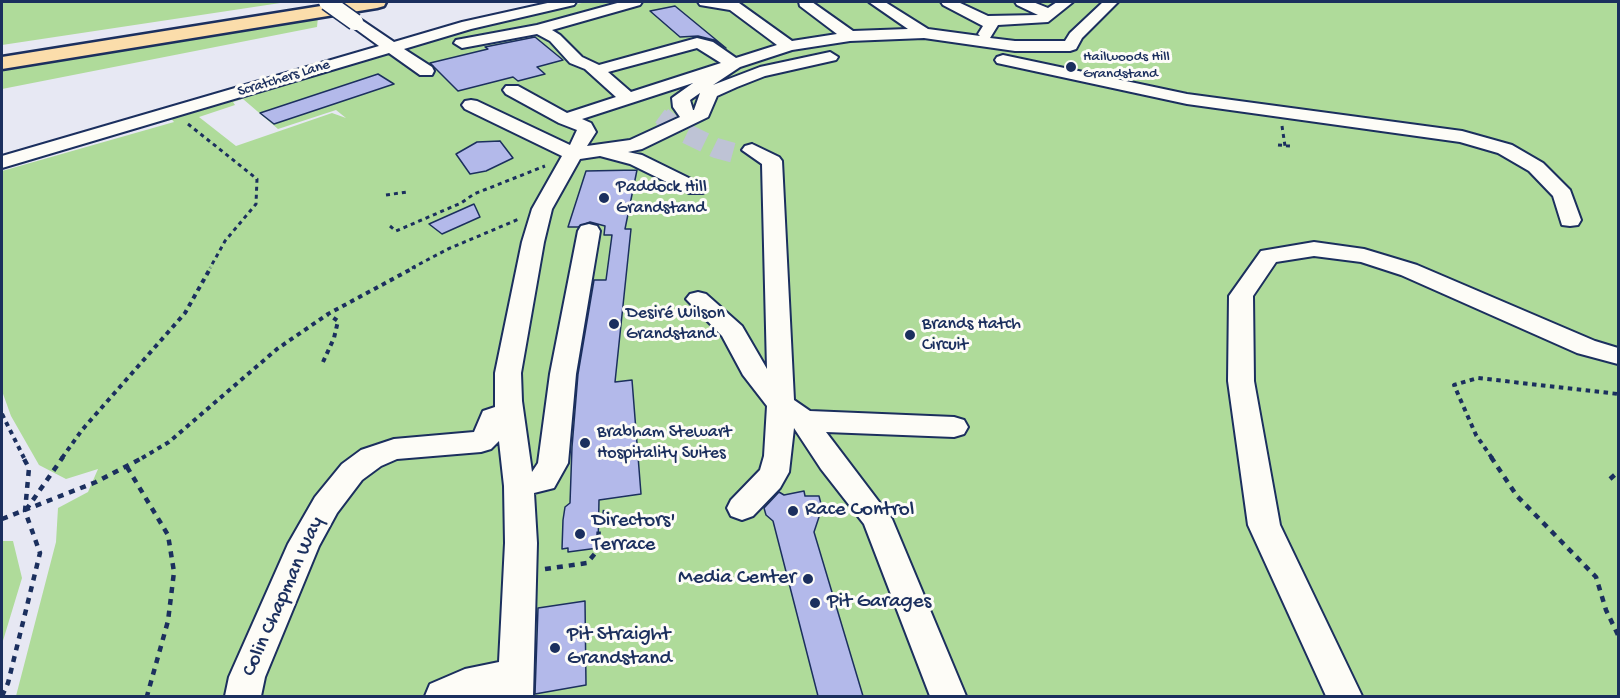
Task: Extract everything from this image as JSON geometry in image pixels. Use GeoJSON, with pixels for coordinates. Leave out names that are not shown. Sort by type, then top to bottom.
{"type":"FeatureCollection","features":[{"type":"Feature","properties":{"kind":"highway"},"geometry":{"type":"LineString","coordinates":[[2,54],[326,2]]}},
{"type":"Feature","properties":{"kind":"highway"},"geometry":{"type":"LineString","coordinates":[[2,63],[377,2]]}},
{"type":"Feature","properties":{"kind":"street"},"geometry":{"type":"LineString","coordinates":[[326,2],[426,71]]}},
{"type":"Feature","properties":{"kind":"street","name":"Scratchers Lane"},"geometry":{"type":"LineString","coordinates":[[2,162],[467,25],[569,2]]}},
{"type":"Feature","properties":{"kind":"street"},"geometry":{"type":"LineString","coordinates":[[219,112],[475,40],[539,28],[635,2]]}},
{"type":"Feature","properties":{"kind":"street"},"geometry":{"type":"LineString","coordinates":[[705,2],[734,6],[789,46]]}},
{"type":"Feature","properties":{"kind":"street"},"geometry":{"type":"LineString","coordinates":[[825,2],[805,3],[850,36]]}},
{"type":"Feature","properties":{"kind":"street"},"geometry":{"type":"LineString","coordinates":[[876,2],[924,33]]}},
{"type":"Feature","properties":{"kind":"street"},"geometry":{"type":"LineString","coordinates":[[948,2],[992,24],[983,40]]}},
{"type":"Feature","properties":{"kind":"street"},"geometry":{"type":"LineString","coordinates":[[1022,2],[1049,15]]}},
{"type":"Feature","properties":{"kind":"street"},"geometry":{"type":"LineString","coordinates":[[987,21],[1043,19],[1066,2]]}},
{"type":"Feature","properties":{"kind":"street"},"geometry":{"type":"LineString","coordinates":[[565,119],[789,46],[850,36],[924,33],[1015,46],[1070,46],[1075,36],[1111,2]]}},
{"type":"Feature","properties":{"kind":"street"},"geometry":{"type":"LineString","coordinates":[[539,28],[555,38],[576,60],[591,66],[627,98]]}},
{"type":"Feature","properties":{"kind":"street"},"geometry":{"type":"LineString","coordinates":[[596,71],[697,43],[707,45],[734,64]]}},
{"type":"Feature","properties":{"kind":"street"},"geometry":{"type":"LineString","coordinates":[[1003,60],[1015,46]]}},
{"type":"Feature","properties":{"kind":"street"},"geometry":{"type":"LineString","coordinates":[[864,52],[900,49],[932,50],[1003,60],[1187,99],[1462,137],[1505,149],[1536,167],[1563,194],[1570,220]]}},
{"type":"Feature","properties":{"kind":"street"},"geometry":{"type":"LineString","coordinates":[[585,153],[635,145],[686,121],[702,113],[709,93],[731,83],[760,72],[842,55]]}},
{"type":"Feature","properties":{"kind":"street"},"geometry":{"type":"LineString","coordinates":[[687,114],[682,107],[681,98],[734,64]]}},
{"type":"Feature","properties":{"kind":"street"},"geometry":{"type":"LineString","coordinates":[[653,110],[652,105],[660,96],[711,78]]}},
{"type":"Feature","properties":{"kind":"street"},"geometry":{"type":"LineString","coordinates":[[443,696],[465,686],[516,686],[521,572],[519,486],[508,388],[512,347],[542,209],[585,153],[587,130],[585,127],[565,119],[512,90]]}},
{"type":"Feature","properties":{"kind":"street"},"geometry":{"type":"LineString","coordinates":[[471,105],[585,153],[635,159],[696,189]]}},
{"type":"Feature","properties":{"kind":"street"},"geometry":{"type":"LineString","coordinates":[[742,508],[774,472],[784,404],[772,161],[747,152]]}},
{"type":"Feature","properties":{"kind":"street"},"geometry":{"type":"LineString","coordinates":[[519,486],[543,480],[553,463],[565,364],[589,231]]}},
{"type":"Feature","properties":{"kind":"street"},"geometry":{"type":"LineString","coordinates":[[1344,696],[1264,525],[1241,381],[1241,296],[1269,256],[1314,249],[1364,256],[1409,270],[1586,347],[1618,356]]}},
{"type":"Feature","properties":{"kind":"street"},"geometry":{"type":"LineString","coordinates":[[698,299],[733,332],[752,369],[784,404],[877,519],[948,696]]}},
{"type":"Feature","properties":{"kind":"street"},"geometry":{"type":"LineString","coordinates":[[784,404],[954,427]]}},
{"type":"Feature","properties":{"kind":"street","name":"Colin Chapman Way"},"geometry":{"type":"LineString","coordinates":[[243,696],[247,677],[304,544],[326,505],[348,476],[371,458],[391,449],[481,442],[488,436],[494,418],[510,412]]}},
{"type":"Feature","properties":{"kind":"path"},"geometry":{"type":"LineString","coordinates":[[1281,120],[1285,146]]}},
{"type":"Feature","properties":{"kind":"path"},"geometry":{"type":"LineString","coordinates":[[25,511],[82,430],[185,313],[225,241],[256,204],[257,179],[188,124]]}},
{"type":"Feature","properties":{"kind":"path"},"geometry":{"type":"LineString","coordinates":[[1278,145],[1290,147]]}},
{"type":"Feature","properties":{"kind":"path"},"geometry":{"type":"LineString","coordinates":[[390,226],[396,231],[461,204],[474,194],[585,153]]}},
{"type":"Feature","properties":{"kind":"path"},"geometry":{"type":"LineString","coordinates":[[386,195],[407,192]]}},
{"type":"Feature","properties":{"kind":"path"},"geometry":{"type":"LineString","coordinates":[[2,519],[96,482],[169,442],[242,377],[277,349],[328,314],[448,249],[542,209]]}},
{"type":"Feature","properties":{"kind":"path"},"geometry":{"type":"LineString","coordinates":[[323,362],[334,338],[338,321],[328,314]]}},
{"type":"Feature","properties":{"kind":"path"},"geometry":{"type":"LineString","coordinates":[[1618,394],[1478,378],[1454,385],[1476,435],[1517,496],[1596,577],[1606,610],[1618,635]]}},
{"type":"Feature","properties":{"kind":"path"},"geometry":{"type":"LineString","coordinates":[[2,414],[28,468],[25,511],[40,553],[8,683],[2,696]]}},
{"type":"Feature","properties":{"kind":"path"},"geometry":{"type":"LineString","coordinates":[[127,466],[139,490],[168,535],[174,572],[168,621],[147,696]]}},
{"type":"Feature","properties":{"kind":"path"},"geometry":{"type":"LineString","coordinates":[[1610,479],[1618,472]]}},
{"type":"Feature","properties":{"kind":"path"},"geometry":{"type":"LineString","coordinates":[[521,572],[587,563],[598,549],[599,521],[604,516],[605,510]]}},
{"type":"Feature","properties":{"kind":"green space"},"geometry":{"type":"Polygon","coordinates":[[[2,2],[287,2],[2,45],[2,2]]]}},
{"type":"Feature","properties":{"kind":"green space","name":"Brands Hatch Circuit"},"geometry":{"type":"Polygon","coordinates":[[[587,2],[1618,2],[1618,696],[16,696],[56,542],[58,508],[88,492],[98,469],[66,479],[39,465],[11,416],[2,391],[2,171],[174,122],[168,115],[377,55],[381,56],[505,18],[587,2]],[[243,99],[233,102],[235,105],[199,117],[236,146],[332,113],[346,118],[336,110],[278,129],[243,99]]]}},
{"type":"Feature","properties":{"kind":"green space"},"geometry":{"type":"Polygon","coordinates":[[[318,17],[317,27],[2,89],[2,68],[318,17]]]}},
{"type":"Feature","properties":{"kind":"green space"},"geometry":{"type":"Polygon","coordinates":[[[2,541],[13,541],[22,578],[2,644],[2,541]]]}},
{"type":"Feature","properties":{"kind":"building"},"geometry":{"type":"Polygon","coordinates":[[[675,6],[726,48],[714,40],[698,36],[680,37],[650,11],[675,6]]]}},
{"type":"Feature","properties":{"kind":"building"},"geometry":{"type":"Polygon","coordinates":[[[535,37],[563,60],[537,67],[545,74],[518,81],[513,77],[458,91],[430,63],[488,49],[485,47],[535,37]]]}},
{"type":"Feature","properties":{"kind":"building"},"geometry":{"type":"Polygon","coordinates":[[[378,74],[394,84],[274,124],[260,113],[378,74]]]}},
{"type":"Feature","properties":{"kind":"building"},"geometry":{"type":"Polygon","coordinates":[[[500,141],[513,158],[486,171],[470,174],[456,154],[477,142],[500,141]]]}},
{"type":"Feature","properties":{"kind":"building"},"geometry":{"type":"Polygon","coordinates":[[[637,170],[625,229],[631,229],[615,382],[632,380],[641,494],[599,500],[598,548],[568,552],[568,548],[562,549],[563,520],[565,507],[570,503],[578,374],[594,280],[606,280],[612,235],[604,235],[605,226],[590,222],[578,227],[568,227],[586,171],[637,170]]]}},
{"type":"Feature","properties":{"kind":"building"},"geometry":{"type":"Polygon","coordinates":[[[474,204],[480,217],[442,234],[429,224],[474,204]]]}},
{"type":"Feature","properties":{"kind":"building","name":"Pit Garages"},"geometry":{"type":"Polygon","coordinates":[[[804,491],[805,496],[819,496],[822,508],[814,532],[863,696],[818,696],[773,521],[766,515],[764,508],[779,492],[784,495],[804,491]]]}},
{"type":"Feature","properties":{"kind":"building","name":"Pit Straight Grandstand"},"geometry":{"type":"Polygon","coordinates":[[[585,601],[586,685],[535,694],[538,608],[585,601]]]}},
{"type":"Feature","properties":{"kind":"tunnel"},"geometry":{"type":"LineString","coordinates":[[660,116],[664,119]]}},
{"type":"Feature","properties":{"kind":"tunnel"},"geometry":{"type":"LineString","coordinates":[[662,117],[679,130],[716,148],[742,155]]}},
{"type":"Feature","properties":{"kind":"place","name":"Hailwoods Hill Grandstand"},"geometry":{"type":"Point","coordinates":[1071,67]}},
{"type":"Feature","properties":{"kind":"place","name":"Paddock Hill Grandstand"},"geometry":{"type":"Point","coordinates":[604,198]}},
{"type":"Feature","properties":{"kind":"place","name":"Desiré Wilson Grandstand"},"geometry":{"type":"Point","coordinates":[614,324]}},
{"type":"Feature","properties":{"kind":"place","name":"Brands Hatch Circuit"},"geometry":{"type":"Point","coordinates":[910,335]}},
{"type":"Feature","properties":{"kind":"place","name":"Brabham Stewart Hospitality Suites"},"geometry":{"type":"Point","coordinates":[585,443]}},
{"type":"Feature","properties":{"kind":"place","name":"Race Control"},"geometry":{"type":"Point","coordinates":[793,511]}},
{"type":"Feature","properties":{"kind":"place","name":"Directors' Terrace"},"geometry":{"type":"Point","coordinates":[580,534]}},
{"type":"Feature","properties":{"kind":"place","name":"Media Center"},"geometry":{"type":"Point","coordinates":[808,579]}},
{"type":"Feature","properties":{"kind":"place","name":"Pit Garages"},"geometry":{"type":"Point","coordinates":[815,603]}},
{"type":"Feature","properties":{"kind":"place","name":"Pit Straight Grandstand"},"geometry":{"type":"Point","coordinates":[555,648]}}]}
